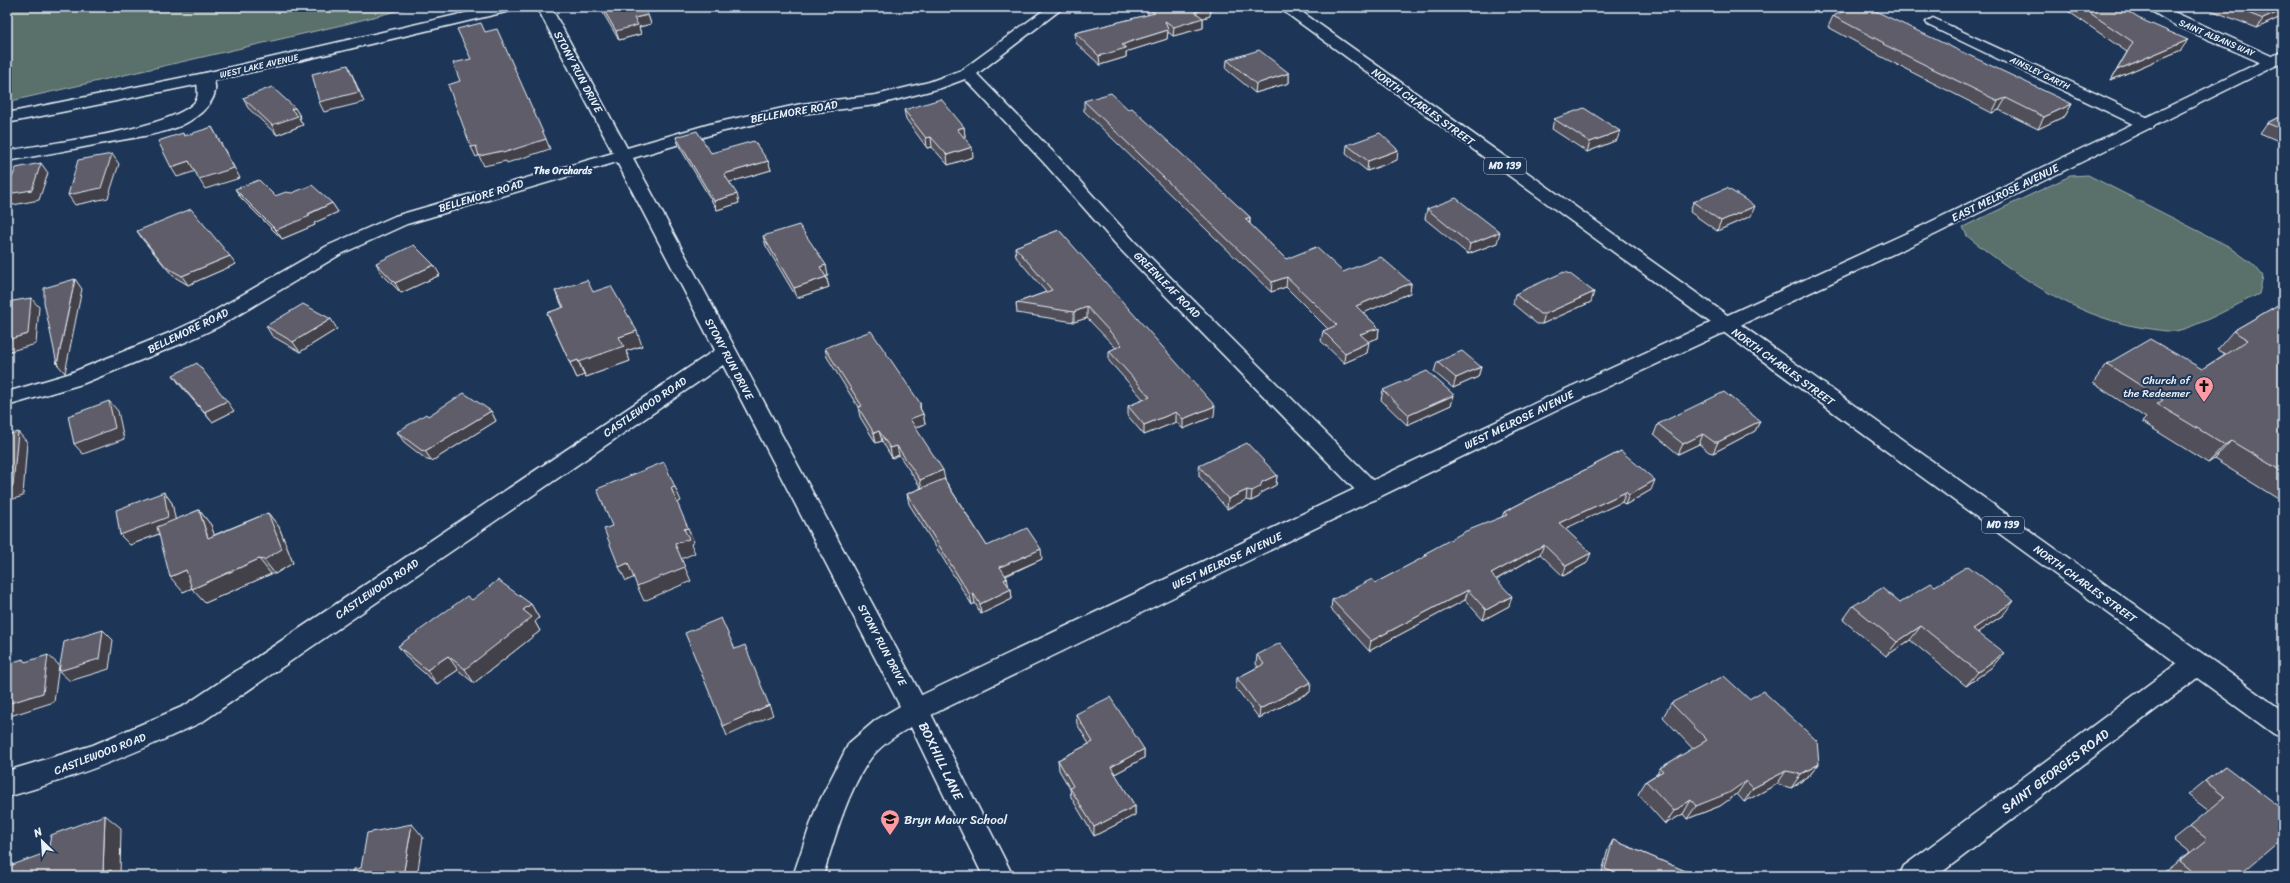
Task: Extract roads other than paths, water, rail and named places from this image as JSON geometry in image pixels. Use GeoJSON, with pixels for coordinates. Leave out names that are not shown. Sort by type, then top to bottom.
{"type":"FeatureCollection","features":[{"type":"Feature","properties":{"kind":"street","name":"WEST LAKE AVENUE"},"geometry":{"type":"LineString","coordinates":[[7,118],[205,78],[510,7]]}},
{"type":"Feature","properties":{"kind":"street","name":"STONY RUN DRIVE"},"geometry":{"type":"LineString","coordinates":[[544,7],[916,710]]}},
{"type":"Feature","properties":{"kind":"street","name":"BELLEMORE ROAD"},"geometry":{"type":"LineString","coordinates":[[7,399],[75,379],[174,339],[211,322],[334,250],[401,220],[758,117],[876,100],[935,85],[968,73],[1057,7]]}},
{"type":"Feature","properties":{"kind":"street","name":"NORTH CHARLES STREET"},"geometry":{"type":"LineString","coordinates":[[1285,7],[2283,726]]}},
{"type":"Feature","properties":{"kind":"street","name":"SAINT ALBANS WAY"},"geometry":{"type":"LineString","coordinates":[[2152,7],[2178,21],[2279,62]]}},
{"type":"Feature","properties":{"kind":"street","name":"AINSLEY GARTH"},"geometry":{"type":"LineString","coordinates":[[1933,22],[2147,124]]}},
{"type":"Feature","properties":{"kind":"street","name":"EAST MELROSE AVENUE"},"geometry":{"type":"LineString","coordinates":[[1724,324],[1929,230],[2147,124],[2279,62]]}},
{"type":"Feature","properties":{"kind":"street","name":"GREENLEAF ROAD"},"geometry":{"type":"LineString","coordinates":[[968,73],[1052,161],[1128,246],[1372,492]]}},
{"type":"Feature","properties":{"kind":"street"},"geometry":{"type":"LineString","coordinates":[[7,156],[139,132],[173,123],[201,106],[206,96],[205,78]]}},
{"type":"Feature","properties":{"kind":"street","name":"WEST MELROSE AVENUE"},"geometry":{"type":"LineString","coordinates":[[808,876],[830,808],[859,752],[885,728],[916,710],[1372,492],[1554,403],[1724,324]]}},
{"type":"Feature","properties":{"kind":"street","name":"CASTLEWOOD ROAD"},"geometry":{"type":"LineString","coordinates":[[7,784],[40,776],[136,742],[193,714],[726,353]]}},
{"type":"Feature","properties":{"kind":"street","name":"SAINT GEORGES ROAD"},"geometry":{"type":"LineString","coordinates":[[1914,876],[2196,664]]}},
{"type":"Feature","properties":{"kind":"street","name":"BOXHILL LANE"},"geometry":{"type":"LineString","coordinates":[[916,710],[998,876]]}},
{"type":"Feature","properties":{"kind":"place","name":"Church of the Redeemer"},"geometry":{"type":"Point","coordinates":[2204,403]}},
{"type":"Feature","properties":{"kind":"place","name":"Bryn Mawr School"},"geometry":{"type":"Point","coordinates":[890,836]}},
{"type":"Feature","properties":{"kind":"district","name":"The Orchards"},"geometry":{"type":"Point","coordinates":[563,171]}}]}
